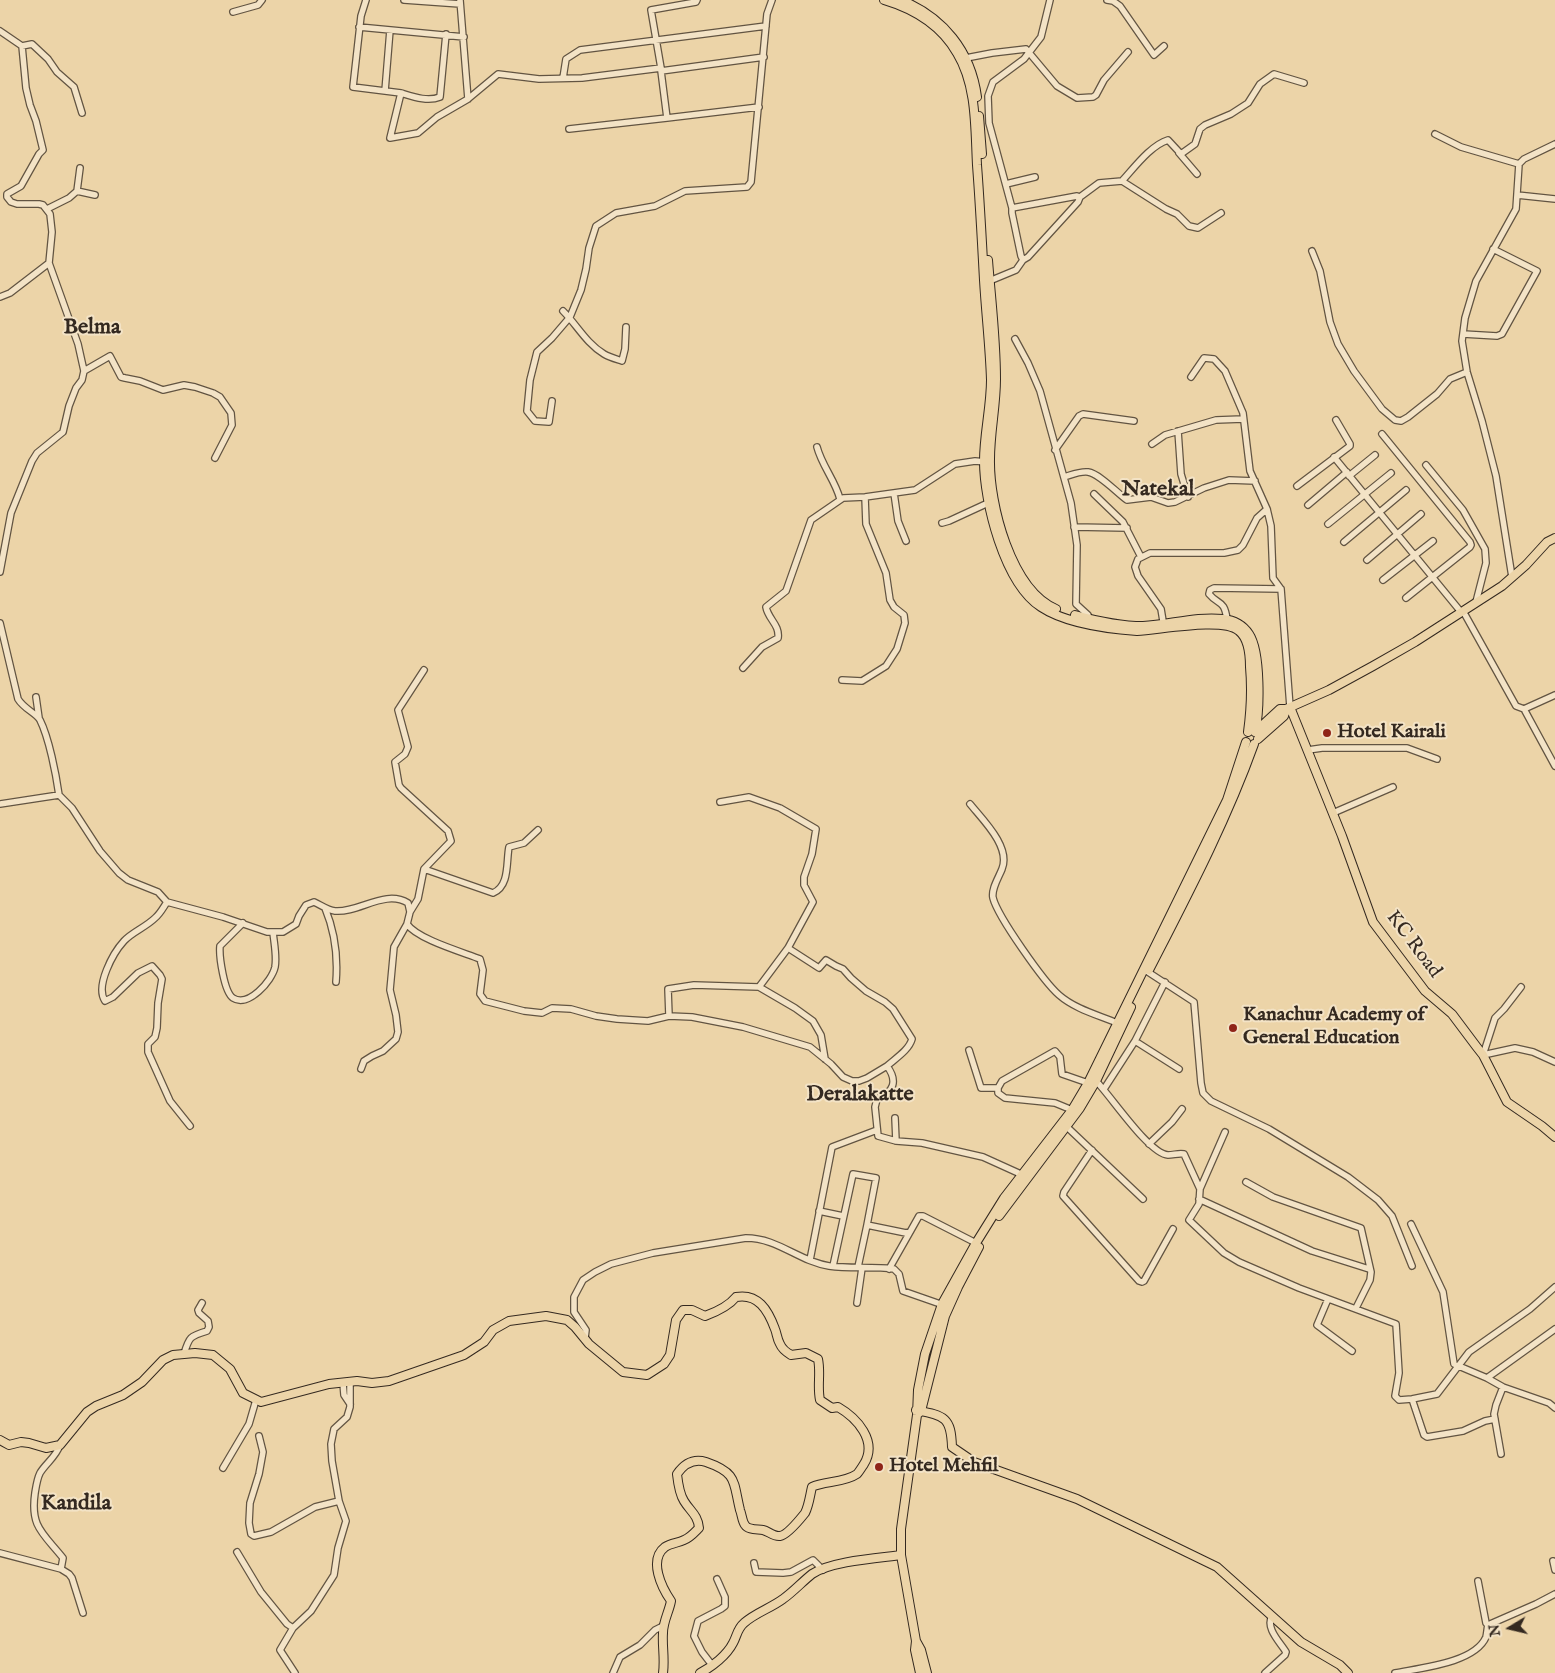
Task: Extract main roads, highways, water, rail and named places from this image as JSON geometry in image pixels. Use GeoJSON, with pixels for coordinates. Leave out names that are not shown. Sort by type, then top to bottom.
{"type":"FeatureCollection","features":[{"type":"Feature","properties":{"kind":"main road"},"geometry":{"type":"LineString","coordinates":[[884,0],[899,1],[921,9],[944,26],[957,42],[971,69],[976,87],[979,113],[987,282]]}},
{"type":"Feature","properties":{"kind":"main road"},"geometry":{"type":"LineString","coordinates":[[899,1],[941,32],[958,53],[967,74],[973,101],[996,378],[987,463],[988,503],[1002,549],[1021,586],[1028,595],[1043,608],[1053,613],[1088,621],[1128,625],[1218,624],[1235,628],[1246,641],[1250,661],[1252,738]]}},
{"type":"Feature","properties":{"kind":"main road"},"geometry":{"type":"LineString","coordinates":[[987,463],[998,522],[1022,577],[1035,595],[1051,607],[1088,621]]}},
{"type":"Feature","properties":{"kind":"main road"},"geometry":{"type":"LineString","coordinates":[[1252,738],[1280,709],[1288,708],[1330,690],[1373,666],[1502,586],[1526,565],[1547,542],[1555,538]]}},
{"type":"Feature","properties":{"kind":"main road"},"geometry":{"type":"LineString","coordinates":[[1100,1065],[1118,1023],[1139,984],[1148,972],[1227,800],[1252,738],[1258,714],[1257,667],[1252,641],[1241,625],[1227,619],[1179,621],[1164,626]]}},
{"type":"Feature","properties":{"kind":"main road"},"geometry":{"type":"LineString","coordinates":[[1252,738],[1284,716],[1288,708]]}},
{"type":"Feature","properties":{"kind":"main road","name":"KC Road"},"geometry":{"type":"LineString","coordinates":[[1288,708],[1308,750],[1373,922],[1425,991],[1452,1014],[1483,1055],[1507,1102],[1542,1126],[1555,1138]]}},
{"type":"Feature","properties":{"kind":"main road"},"geometry":{"type":"LineString","coordinates":[[1258,714],[1262,718],[1271,718]]}},
{"type":"Feature","properties":{"kind":"main road"},"geometry":{"type":"LineString","coordinates":[[920,1673],[901,1556],[901,1529],[918,1412],[918,1390],[925,1354],[945,1306],[976,1244],[1004,1198],[1067,1127],[1092,1082],[1172,919]]}},
{"type":"Feature","properties":{"kind":"main road"},"geometry":{"type":"LineString","coordinates":[[945,1306],[1025,1176],[1092,1082]]}},
{"type":"Feature","properties":{"kind":"main road"},"geometry":{"type":"LineString","coordinates":[[0,1440],[9,1445],[29,1442],[46,1448],[60,1445],[87,1412],[96,1406],[123,1395],[142,1382],[163,1360],[173,1355],[195,1353],[213,1355],[230,1369],[243,1393],[261,1402],[329,1384],[389,1381],[450,1360],[477,1348],[493,1330],[509,1321],[546,1316],[567,1320],[622,1372],[647,1375],[664,1364],[670,1355],[676,1320],[683,1310],[692,1310],[705,1316],[715,1313],[736,1297],[744,1296],[754,1299],[766,1309],[778,1342],[784,1350],[791,1355],[806,1353],[818,1359],[821,1371],[818,1390],[820,1400],[832,1408],[838,1407],[847,1412],[856,1420],[866,1433],[867,1459],[857,1474],[831,1483],[814,1485],[804,1513],[790,1530],[781,1536],[764,1530],[747,1528],[744,1525],[738,1504],[736,1487],[732,1478],[718,1467],[703,1461],[686,1462],[677,1474],[678,1487],[683,1499],[698,1519],[699,1528],[684,1540],[665,1548],[658,1559],[659,1577],[671,1601],[663,1626],[663,1673]]}},
{"type":"Feature","properties":{"kind":"main road"},"geometry":{"type":"LineString","coordinates":[[918,1412],[935,1414],[949,1423],[952,1430],[952,1448],[974,1462],[1077,1499],[1217,1567],[1302,1642],[1340,1665],[1348,1673]]}},
{"type":"Feature","properties":{"kind":"main road"},"geometry":{"type":"LineString","coordinates":[[700,1673],[723,1656],[734,1642],[737,1632],[744,1623],[783,1599],[813,1574],[864,1559],[901,1556]]}},
{"type":"Feature","properties":{"kind":"main road"},"geometry":{"type":"LineString","coordinates":[[916,1641],[921,1650],[927,1673]]}},
{"type":"Feature","properties":{"kind":"place","name":"Hotel Kairali"},"geometry":{"type":"Point","coordinates":[1327,733]}},
{"type":"Feature","properties":{"kind":"place","name":"Kanachur Academy of General Education"},"geometry":{"type":"Point","coordinates":[1233,1028]}},
{"type":"Feature","properties":{"kind":"place","name":"Hotel Mehfil"},"geometry":{"type":"Point","coordinates":[879,1467]}},
{"type":"Feature","properties":{"kind":"district","name":"Belma"},"geometry":{"type":"Point","coordinates":[92,328]}},
{"type":"Feature","properties":{"kind":"district","name":"Natekal"},"geometry":{"type":"Point","coordinates":[1158,490]}},
{"type":"Feature","properties":{"kind":"district","name":"Deralakatte"},"geometry":{"type":"Point","coordinates":[860,1095]}},
{"type":"Feature","properties":{"kind":"district","name":"Kandila"},"geometry":{"type":"Point","coordinates":[76,1504]}}]}
